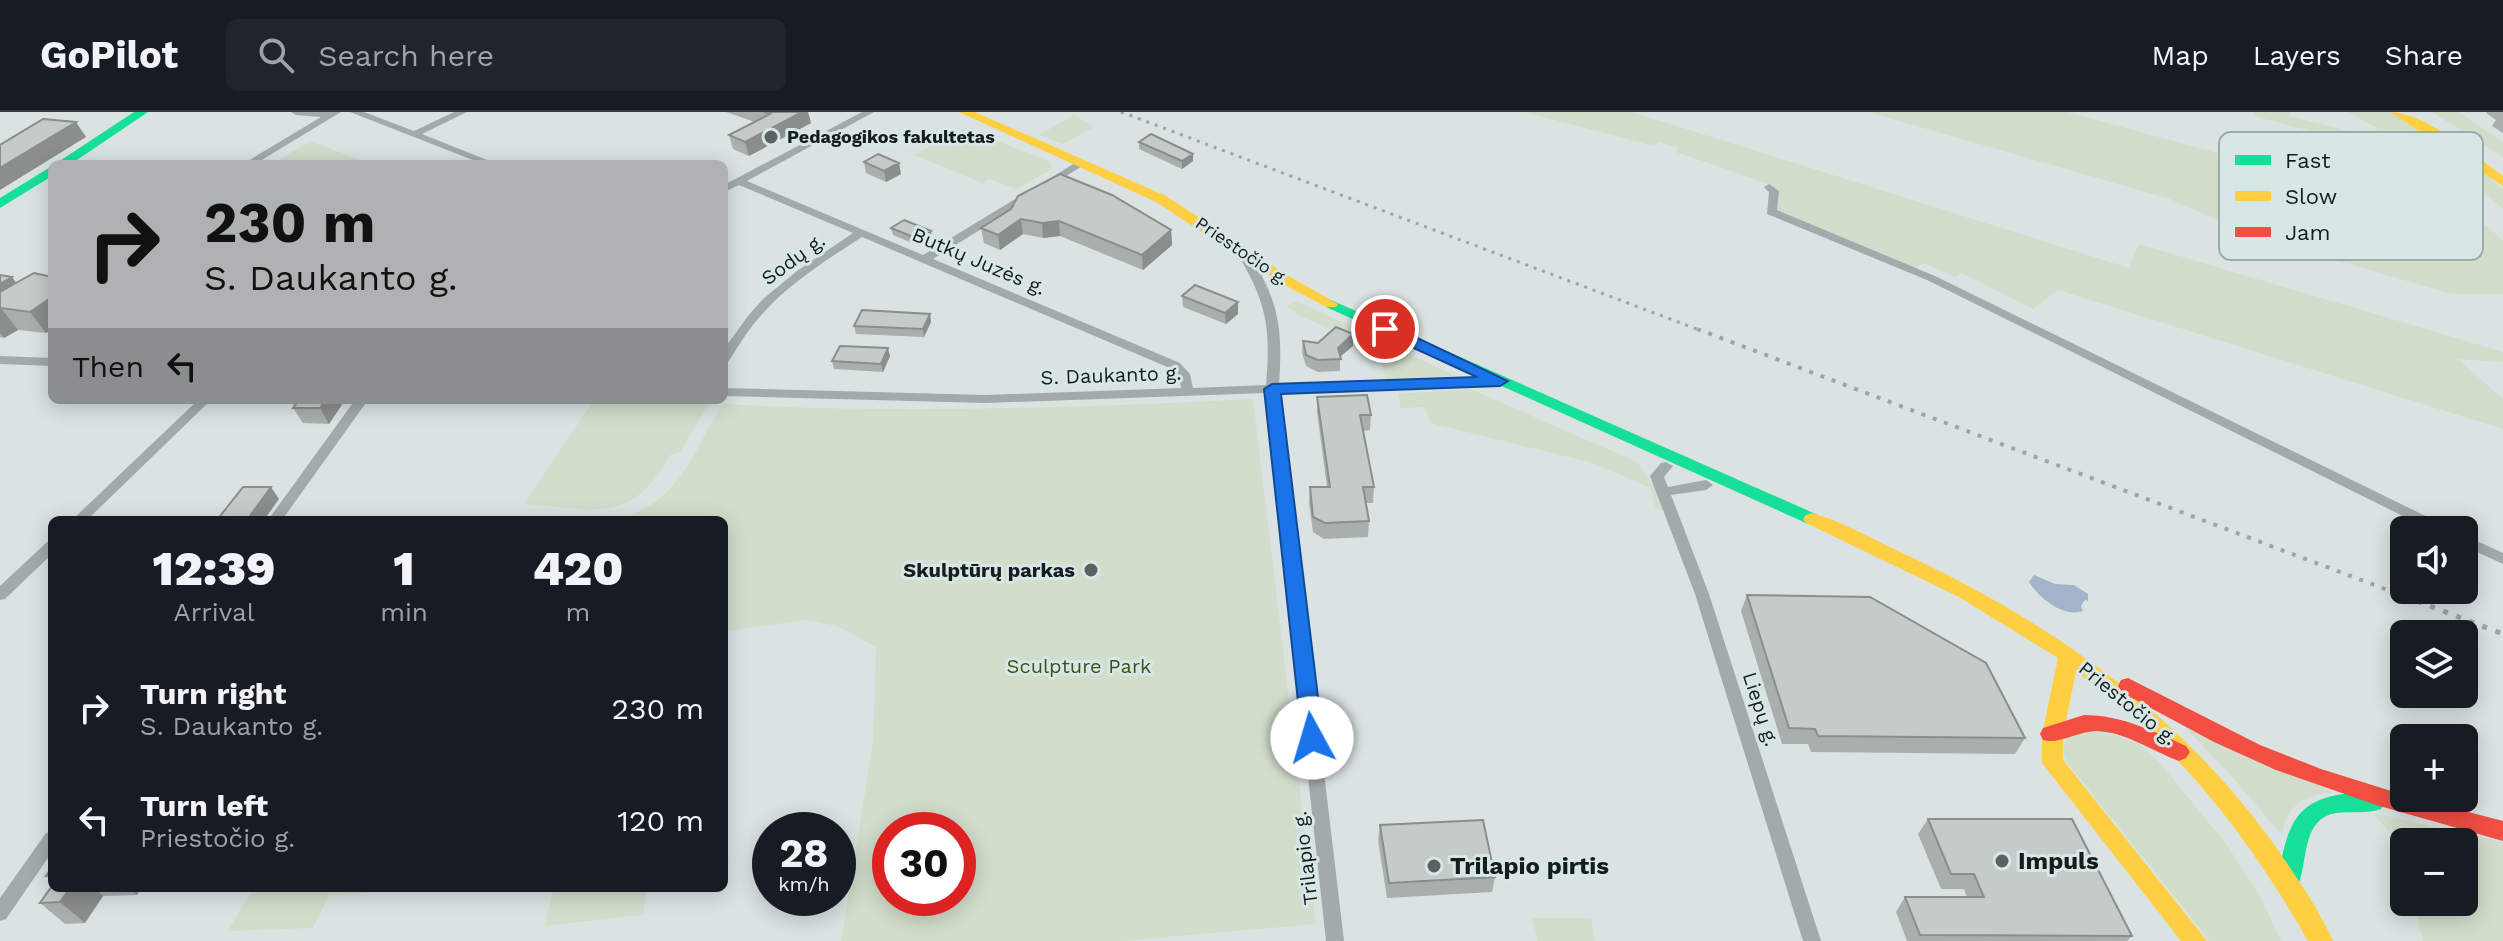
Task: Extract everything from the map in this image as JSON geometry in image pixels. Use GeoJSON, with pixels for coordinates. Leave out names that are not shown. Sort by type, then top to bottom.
{"type":"FeatureCollection","features":[{"type":"Feature","properties":{"kind":"main road"},"geometry":{"type":"LineString","coordinates":[[68,160],[142,112]]}},
{"type":"Feature","properties":{"kind":"main road","name":"Priestočio g."},"geometry":{"type":"LineString","coordinates":[[965,112],[1176,208],[1315,297],[1671,461],[1907,565],[2002,612],[2074,659],[2152,718],[2194,759],[2253,829],[2289,881],[2321,941]]}},
{"type":"Feature","properties":{"kind":"main road"},"geometry":{"type":"LineString","coordinates":[[2396,112],[2430,132]]}},
{"type":"Feature","properties":{"kind":"main road"},"geometry":{"type":"LineString","coordinates":[[2421,112],[2452,132]]}},
{"type":"Feature","properties":{"kind":"main road"},"geometry":{"type":"LineString","coordinates":[[2483,152],[2503,165]]}},
{"type":"Feature","properties":{"kind":"main road"},"geometry":{"type":"LineString","coordinates":[[2483,167],[2503,182]]}},
{"type":"Feature","properties":{"kind":"main road"},"geometry":{"type":"LineString","coordinates":[[0,204],[48,173]]}},
{"type":"Feature","properties":{"kind":"main road","name":"Priestočio g."},"geometry":{"type":"LineString","coordinates":[[1671,461],[1706,485],[1776,516],[1907,565]]}},
{"type":"Feature","properties":{"kind":"main road"},"geometry":{"type":"LineString","coordinates":[[2195,941],[2053,763],[2050,734],[2074,659],[2251,750],[2390,800]]}},
{"type":"Feature","properties":{"kind":"main road"},"geometry":{"type":"LineString","coordinates":[[2050,734],[2075,721],[2109,723],[2194,759]]}},
{"type":"Feature","properties":{"kind":"main road"},"geometry":{"type":"LineString","coordinates":[[2289,881],[2297,832],[2303,818],[2315,808],[2348,801],[2390,805]]}},
{"type":"Feature","properties":{"kind":"main road"},"geometry":{"type":"LineString","coordinates":[[2429,812],[2503,831]]}},
{"type":"Feature","properties":{"kind":"street"},"geometry":{"type":"LineString","coordinates":[[296,112],[334,113]]}},
{"type":"Feature","properties":{"kind":"street"},"geometry":{"type":"LineString","coordinates":[[355,112],[482,160]]}},
{"type":"Feature","properties":{"kind":"street"},"geometry":{"type":"LineString","coordinates":[[415,134],[462,112]]}},
{"type":"Feature","properties":{"kind":"street"},"geometry":{"type":"LineString","coordinates":[[728,187],[869,112]]}},
{"type":"Feature","properties":{"kind":"street"},"geometry":{"type":"LineString","coordinates":[[255,160],[334,113]]}},
{"type":"Feature","properties":{"kind":"street"},"geometry":{"type":"LineString","coordinates":[[923,260],[1080,163]]}},
{"type":"Feature","properties":{"kind":"street","name":"Butkų Juzės g."},"geometry":{"type":"LineString","coordinates":[[739,181],[1176,366],[1184,374],[1188,392]]}},
{"type":"Feature","properties":{"kind":"street"},"geometry":{"type":"LineString","coordinates":[[1769,187],[1774,191],[1771,212],[1931,278],[2415,516]]}},
{"type":"Feature","properties":{"kind":"street","name":"Sodų g."},"geometry":{"type":"LineString","coordinates":[[728,352],[739,332],[775,291],[861,233]]}},
{"type":"Feature","properties":{"kind":"street","name":"Trilapio g."},"geometry":{"type":"LineString","coordinates":[[1243,253],[1272,308],[1276,339],[1272,389],[1335,941]]}},
{"type":"Feature","properties":{"kind":"street"},"geometry":{"type":"LineString","coordinates":[[0,360],[48,362]]}},
{"type":"Feature","properties":{"kind":"street","name":"S. Daukanto g."},"geometry":{"type":"LineString","coordinates":[[728,392],[927,399],[1500,381]]}},
{"type":"Feature","properties":{"kind":"street"},"geometry":{"type":"LineString","coordinates":[[83,516],[201,404]]}},
{"type":"Feature","properties":{"kind":"street"},"geometry":{"type":"LineString","coordinates":[[278,516],[359,404]]}},
{"type":"Feature","properties":{"kind":"street","name":"Liepų g."},"geometry":{"type":"LineString","coordinates":[[1671,461],[1657,476],[1702,594],[1812,941]]}},
{"type":"Feature","properties":{"kind":"street"},"geometry":{"type":"LineString","coordinates":[[1664,492],[1706,485]]}},
{"type":"Feature","properties":{"kind":"street"},"geometry":{"type":"LineString","coordinates":[[2478,547],[2503,559]]}},
{"type":"Feature","properties":{"kind":"street"},"geometry":{"type":"LineString","coordinates":[[0,595],[48,550]]}},
{"type":"Feature","properties":{"kind":"street"},"geometry":{"type":"LineString","coordinates":[[0,913],[48,844]]}},
{"type":"Feature","properties":{"kind":"green space"},"geometry":{"type":"Polygon","coordinates":[[[1524,112],[1632,112],[2129,268],[2139,244],[2503,352],[2503,362],[2458,359],[2503,399],[2503,429],[2058,290],[2033,309],[1962,273],[1955,277],[1924,263],[1914,269],[1778,212],[1774,209],[1777,195],[1772,185],[1676,152],[1678,148],[1659,142],[1654,146],[1524,112]]]}},
{"type":"Feature","properties":{"kind":"green space"},"geometry":{"type":"Polygon","coordinates":[[[1868,112],[2067,112],[2219,154],[2219,220],[2170,199],[1868,112]]]}},
{"type":"Feature","properties":{"kind":"green space"},"geometry":{"type":"Polygon","coordinates":[[[2255,112],[2290,112],[2289,116],[2352,132],[2315,132],[2253,116],[2255,112]]]}},
{"type":"Feature","properties":{"kind":"green space"},"geometry":{"type":"Polygon","coordinates":[[[2348,112],[2386,112],[2427,132],[2375,132],[2377,128],[2348,112]]]}},
{"type":"Feature","properties":{"kind":"green space"},"geometry":{"type":"Polygon","coordinates":[[[2432,112],[2459,112],[2503,142],[2503,157],[2483,144],[2483,132],[2464,132],[2432,112]]]}},
{"type":"Feature","properties":{"kind":"green space"},"geometry":{"type":"Polygon","coordinates":[[[1074,115],[1094,127],[1063,144],[1039,135],[1074,115]]]}},
{"type":"Feature","properties":{"kind":"green space"},"geometry":{"type":"Polygon","coordinates":[[[965,128],[1050,162],[1052,169],[1017,189],[989,179],[982,183],[914,155],[965,128]]]}},
{"type":"Feature","properties":{"kind":"green space"},"geometry":{"type":"Polygon","coordinates":[[[310,141],[360,160],[279,160],[310,141]]]}},
{"type":"Feature","properties":{"kind":"green space"},"geometry":{"type":"Polygon","coordinates":[[[2483,173],[2503,189],[2503,209],[2483,192],[2483,173]]]}},
{"type":"Feature","properties":{"kind":"green space"},"geometry":{"type":"Polygon","coordinates":[[[2483,223],[2503,241],[2503,294],[2452,294],[2335,260],[2483,260],[2483,223]]]}},
{"type":"Feature","properties":{"kind":"green space"},"geometry":{"type":"Polygon","coordinates":[[[1297,301],[1456,376],[1386,380],[1378,350],[1298,315],[1287,306],[1297,301]]]}},
{"type":"Feature","properties":{"kind":"green space"},"geometry":{"type":"Polygon","coordinates":[[[1470,389],[1637,462],[1659,493],[1665,510],[1656,509],[1651,488],[1593,463],[1430,423],[1425,407],[1401,408],[1398,394],[1470,389]]]}},
{"type":"Feature","properties":{"kind":"green space","name":"Sculpture Park"},"geometry":{"type":"Polygon","coordinates":[[[1253,399],[1316,924],[1119,941],[841,941],[845,916],[856,916],[856,848],[873,743],[876,647],[837,626],[806,620],[728,630],[728,516],[626,516],[655,502],[681,476],[722,404],[922,409],[1253,399]]]}},
{"type":"Feature","properties":{"kind":"green space"},"geometry":{"type":"Polygon","coordinates":[[[591,404],[708,404],[680,452],[670,455],[641,494],[625,503],[591,509],[524,504],[591,404]]]}},
{"type":"Feature","properties":{"kind":"green space"},"geometry":{"type":"Polygon","coordinates":[[[2169,711],[2333,793],[2315,795],[2300,802],[2289,814],[2283,831],[2279,832],[2227,771],[2169,711]]]}},
{"type":"Feature","properties":{"kind":"green space"},"geometry":{"type":"Polygon","coordinates":[[[2094,727],[2140,745],[2160,763],[2226,844],[2260,896],[2281,941],[2210,941],[2066,761],[2064,747],[2069,737],[2094,727]]]}},
{"type":"Feature","properties":{"kind":"green space"},"geometry":{"type":"Polygon","coordinates":[[[2373,813],[2440,828],[2390,828],[2390,833],[2373,813]]]}},
{"type":"Feature","properties":{"kind":"green space"},"geometry":{"type":"Polygon","coordinates":[[[2478,836],[2503,842],[2503,941],[2423,941],[2417,916],[2478,916],[2478,836]]]}},
{"type":"Feature","properties":{"kind":"green space"},"geometry":{"type":"Polygon","coordinates":[[[251,892],[379,892],[329,895],[313,928],[228,931],[251,892]]]}},
{"type":"Feature","properties":{"kind":"green space"},"geometry":{"type":"Polygon","coordinates":[[[553,892],[647,892],[643,915],[544,926],[553,892]]]}},
{"type":"Feature","properties":{"kind":"green space"},"geometry":{"type":"Polygon","coordinates":[[[1532,918],[1591,918],[1595,941],[1538,941],[1532,918]]]}},
{"type":"Feature","properties":{"kind":"water"},"geometry":{"type":"Polygon","coordinates":[[[2034,575],[2055,584],[2074,585],[2088,594],[2088,601],[2085,600],[2081,606],[2083,611],[2068,612],[2045,600],[2029,582],[2034,575]]]}},
{"type":"Feature","properties":{"kind":"building"},"geometry":{"type":"Polygon","coordinates":[[[764,112],[802,112],[745,142],[729,135],[770,114],[764,112]]]}},
{"type":"Feature","properties":{"kind":"building"},"geometry":{"type":"Polygon","coordinates":[[[43,119],[76,122],[0,168],[0,145],[43,119]]]}},
{"type":"Feature","properties":{"kind":"building"},"geometry":{"type":"Polygon","coordinates":[[[1151,134],[1193,154],[1182,161],[1139,142],[1151,134]]]}},
{"type":"Feature","properties":{"kind":"building"},"geometry":{"type":"Polygon","coordinates":[[[878,154],[899,163],[884,171],[864,162],[878,154]]]}},
{"type":"Feature","properties":{"kind":"building"},"geometry":{"type":"Polygon","coordinates":[[[1060,174],[1112,195],[1171,230],[1142,255],[1059,221],[1042,223],[1021,219],[998,235],[981,228],[1011,209],[1018,196],[1060,174]]]}},
{"type":"Feature","properties":{"kind":"building"},"geometry":{"type":"Polygon","coordinates":[[[904,220],[931,231],[918,239],[891,228],[904,220]]]}},
{"type":"Feature","properties":{"kind":"building"},"geometry":{"type":"Polygon","coordinates":[[[34,273],[48,276],[48,300],[30,312],[0,309],[0,292],[34,273]]]}},
{"type":"Feature","properties":{"kind":"building"},"geometry":{"type":"Polygon","coordinates":[[[0,275],[12,277],[0,284],[0,275]]]}},
{"type":"Feature","properties":{"kind":"building"},"geometry":{"type":"Polygon","coordinates":[[[1195,285],[1238,302],[1225,313],[1182,296],[1195,285]]]}},
{"type":"Feature","properties":{"kind":"building"},"geometry":{"type":"Polygon","coordinates":[[[862,310],[930,314],[923,329],[854,326],[862,310]]]}},
{"type":"Feature","properties":{"kind":"building"},"geometry":{"type":"Polygon","coordinates":[[[1336,327],[1353,334],[1338,348],[1341,359],[1318,360],[1306,355],[1303,341],[1318,343],[1336,327]]]}},
{"type":"Feature","properties":{"kind":"building"},"geometry":{"type":"Polygon","coordinates":[[[840,346],[888,348],[881,364],[832,361],[840,346]]]}},
{"type":"Feature","properties":{"kind":"building"},"geometry":{"type":"Polygon","coordinates":[[[1367,395],[1371,415],[1360,415],[1374,487],[1363,487],[1369,521],[1325,523],[1313,517],[1310,487],[1330,487],[1317,397],[1367,395]]]}},
{"type":"Feature","properties":{"kind":"building"},"geometry":{"type":"Polygon","coordinates":[[[296,404],[322,404],[320,408],[293,408],[296,404]]]}},
{"type":"Feature","properties":{"kind":"building"},"geometry":{"type":"Polygon","coordinates":[[[243,487],[271,487],[250,516],[220,516],[243,487]]]}},
{"type":"Feature","properties":{"kind":"building"},"geometry":{"type":"Polygon","coordinates":[[[1747,595],[1870,597],[1986,663],[2025,738],[1818,736],[1815,729],[1789,728],[1747,595]]]}},
{"type":"Feature","properties":{"kind":"building","name":"Impuls"},"geometry":{"type":"Polygon","coordinates":[[[1928,819],[2072,819],[2132,936],[1920,935],[1905,897],[1984,897],[1974,874],[1951,874],[1928,819]]]}},
{"type":"Feature","properties":{"kind":"building","name":"Trilapio pirtis"},"geometry":{"type":"Polygon","coordinates":[[[1483,820],[1495,877],[1389,883],[1380,825],[1483,820]]]}},
{"type":"Feature","properties":{"kind":"building"},"geometry":{"type":"Polygon","coordinates":[[[48,892],[67,892],[60,902],[40,903],[48,892]]]}},
{"type":"Feature","properties":{"kind":"railway"},"geometry":{"type":"LineString","coordinates":[[1121,112],[1702,331]]}},
{"type":"Feature","properties":{"kind":"railway"},"geometry":{"type":"LineString","coordinates":[[1697,329],[2390,591]]}},
{"type":"Feature","properties":{"kind":"railway"},"geometry":{"type":"LineString","coordinates":[[2425,604],[2503,634]]}},
{"type":"Feature","properties":{"kind":"traffic: fast"},"geometry":{"type":"LineString","coordinates":[[68,160],[142,112]]}},
{"type":"Feature","properties":{"kind":"traffic: fast"},"geometry":{"type":"LineString","coordinates":[[0,204],[48,173]]}},
{"type":"Feature","properties":{"kind":"traffic: fast"},"geometry":{"type":"LineString","coordinates":[[1331,304],[1812,519]]}},
{"type":"Feature","properties":{"kind":"traffic: fast"},"geometry":{"type":"LineString","coordinates":[[2289,881],[2296,842],[2309,817],[2332,804],[2373,803]]}},
{"type":"Feature","properties":{"kind":"traffic: slow"},"geometry":{"type":"LineString","coordinates":[[965,112],[1161,199],[1282,278],[1331,304]]}},
{"type":"Feature","properties":{"kind":"traffic: slow"},"geometry":{"type":"LineString","coordinates":[[2396,112],[2430,132]]}},
{"type":"Feature","properties":{"kind":"traffic: slow"},"geometry":{"type":"LineString","coordinates":[[2483,167],[2503,182]]}},
{"type":"Feature","properties":{"kind":"traffic: slow"},"geometry":{"type":"LineString","coordinates":[[1812,519],[1923,570],[1987,604],[2040,636],[2136,708],[2180,748],[2220,791],[2290,888],[2321,941]]}},
{"type":"Feature","properties":{"kind":"traffic: slow"},"geometry":{"type":"LineString","coordinates":[[2068,655],[2053,735],[2053,763],[2195,941]]}},
{"type":"Feature","properties":{"kind":"traffic: jam"},"geometry":{"type":"LineString","coordinates":[[2128,686],[2221,736],[2283,764],[2376,796],[2503,831]]}},
{"type":"Feature","properties":{"kind":"traffic: jam"},"geometry":{"type":"LineString","coordinates":[[2050,734],[2068,726],[2100,723],[2130,731],[2179,752]]}},
{"type":"Feature","properties":{"kind":"place","name":"Pedagogikos fakultetas"},"geometry":{"type":"Point","coordinates":[771,137]}},
{"type":"Feature","properties":{"kind":"place","name":"Skulptūrų parkas"},"geometry":{"type":"Point","coordinates":[1091,570]}},
{"type":"Feature","properties":{"kind":"place","name":"Impuls"},"geometry":{"type":"Point","coordinates":[2002,861]}},
{"type":"Feature","properties":{"kind":"place","name":"Trilapio pirtis"},"geometry":{"type":"Point","coordinates":[1434,866]}},
{"type":"Feature","properties":{"kind":"route"},"geometry":{"type":"LineString","coordinates":[[1312,738],[1272,389],[1500,381],[1385,329]]}}]}
